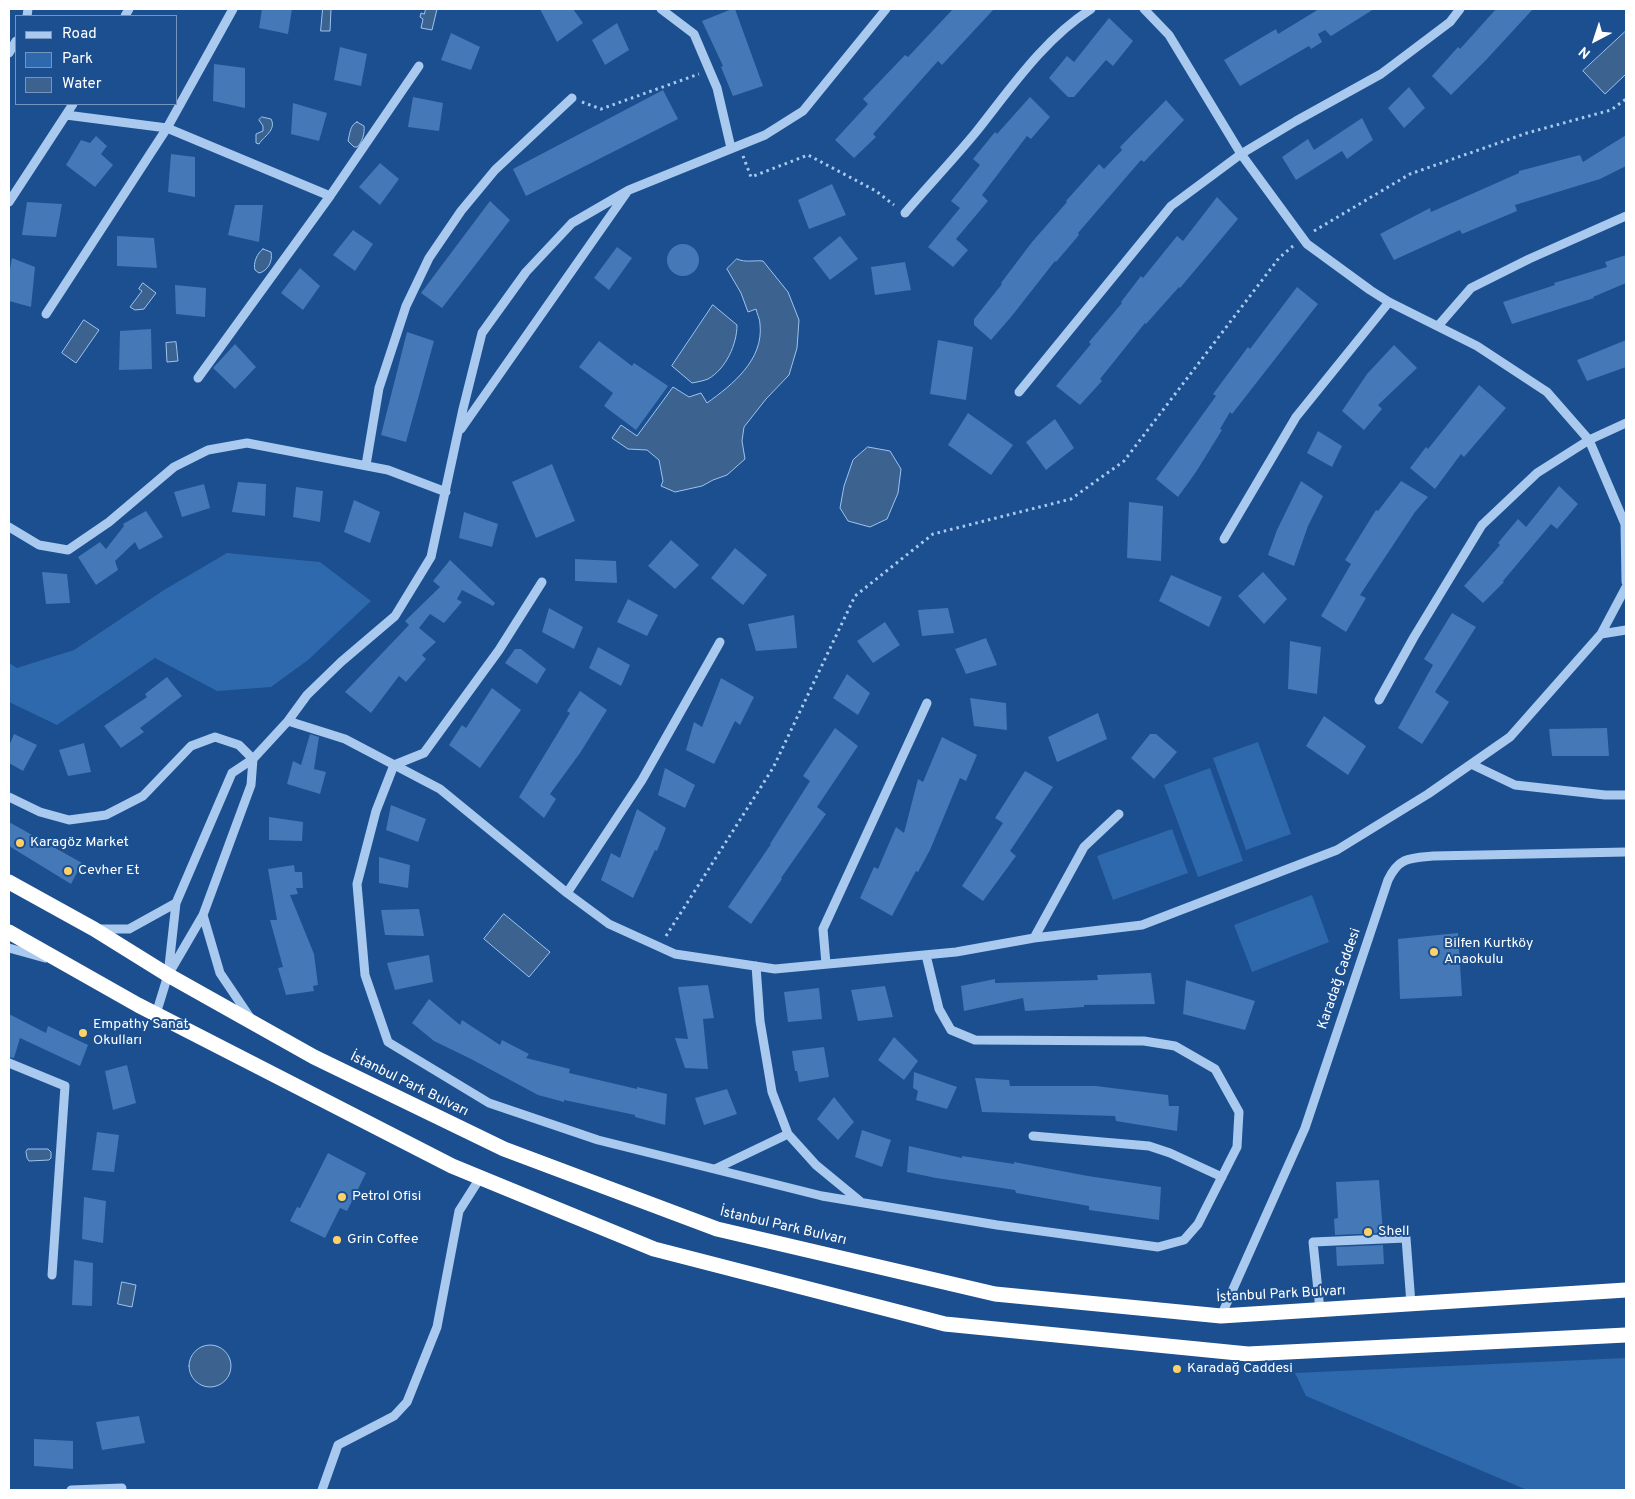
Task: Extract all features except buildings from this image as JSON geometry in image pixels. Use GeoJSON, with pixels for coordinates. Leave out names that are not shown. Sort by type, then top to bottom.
{"type":"FeatureCollection","features":[{"type":"Feature","properties":{"kind":"highway","name":"İstanbul Park Bulvarı"},"geometry":{"type":"LineString","coordinates":[[12,887],[94,929],[168,975],[314,1058],[504,1149],[717,1229],[995,1294],[1221,1316],[1626,1290]]}},
{"type":"Feature","properties":{"kind":"highway"},"geometry":{"type":"LineString","coordinates":[[9,932],[156,1014],[452,1166],[480,1178],[654,1249],[945,1324],[1248,1354],[1626,1335]]}},
{"type":"Feature","properties":{"kind":"street"},"geometry":{"type":"LineString","coordinates":[[46,314],[167,128],[233,9]]}},
{"type":"Feature","properties":{"kind":"street"},"geometry":{"type":"LineString","coordinates":[[661,9],[694,34],[717,88],[735,146]]}},
{"type":"Feature","properties":{"kind":"street"},"geometry":{"type":"LineString","coordinates":[[156,1014],[168,975],[176,903],[232,773],[253,759],[288,721],[307,695],[341,662],[395,616],[431,557],[482,334],[526,272],[572,223],[628,190],[765,135],[804,111],[886,9]]}},
{"type":"Feature","properties":{"kind":"street"},"geometry":{"type":"LineString","coordinates":[[905,213],[974,134],[1036,56],[1076,18],[1091,9]]}},
{"type":"Feature","properties":{"kind":"street"},"geometry":{"type":"LineString","coordinates":[[1144,9],[1169,35],[1241,154],[1307,244],[1389,302],[1477,346],[1547,392],[1589,440],[1625,524],[1626,582]]}},
{"type":"Feature","properties":{"kind":"street"},"geometry":{"type":"LineString","coordinates":[[1019,392],[1171,206],[1241,154],[1380,74],[1450,22],[1460,9]]}},
{"type":"Feature","properties":{"kind":"street"},"geometry":{"type":"LineString","coordinates":[[198,378],[330,196],[419,66]]}},
{"type":"Feature","properties":{"kind":"street"},"geometry":{"type":"LineString","coordinates":[[366,466],[379,388],[406,306],[429,258],[461,211],[495,170],[572,98]]}},
{"type":"Feature","properties":{"kind":"street"},"geometry":{"type":"LineString","coordinates":[[9,202],[72,105]]}},
{"type":"Feature","properties":{"kind":"street"},"geometry":{"type":"LineString","coordinates":[[66,115],[167,128],[330,196]]}},
{"type":"Feature","properties":{"kind":"street"},"geometry":{"type":"LineString","coordinates":[[458,434],[628,190]]}},
{"type":"Feature","properties":{"kind":"street"},"geometry":{"type":"LineString","coordinates":[[1438,326],[1471,288],[1529,259],[1626,216]]}},
{"type":"Feature","properties":{"kind":"street"},"geometry":{"type":"LineString","coordinates":[[1224,538],[1296,417],[1389,302]]}},
{"type":"Feature","properties":{"kind":"street"},"geometry":{"type":"LineString","coordinates":[[1379,700],[1414,637],[1482,525],[1537,473],[1589,440],[1626,423]]}},
{"type":"Feature","properties":{"kind":"street"},"geometry":{"type":"LineString","coordinates":[[9,527],[39,545],[68,550],[109,522],[174,467],[208,450],[247,443],[388,470],[446,492]]}},
{"type":"Feature","properties":{"kind":"street"},"geometry":{"type":"LineString","coordinates":[[542,582],[499,650],[424,753],[394,765],[376,811],[357,884],[366,976],[388,1042],[489,1103],[598,1140],[822,1196],[997,1225],[1158,1247],[1184,1240],[1198,1224],[1237,1147],[1238,1112],[1215,1069],[1175,1046],[1144,1041],[975,1040],[951,1030],[939,1009],[926,955]]}},
{"type":"Feature","properties":{"kind":"street"},"geometry":{"type":"LineString","coordinates":[[288,721],[345,739],[440,789],[567,893],[609,924],[675,954],[775,969],[956,952],[1034,938],[1142,925],[1337,850],[1428,794],[1510,737],[1601,634],[1626,587]]}},
{"type":"Feature","properties":{"kind":"street"},"geometry":{"type":"LineString","coordinates":[[1601,634],[1626,630]]}},
{"type":"Feature","properties":{"kind":"street"},"geometry":{"type":"LineString","coordinates":[[567,893],[642,780],[720,642]]}},
{"type":"Feature","properties":{"kind":"street"},"geometry":{"type":"LineString","coordinates":[[826,964],[823,929],[927,703]]}},
{"type":"Feature","properties":{"kind":"street"},"geometry":{"type":"LineString","coordinates":[[9,798],[40,812],[69,820],[106,815],[143,796],[191,746],[215,737],[239,745],[253,759],[252,785],[203,915],[168,975]]}},
{"type":"Feature","properties":{"kind":"street"},"geometry":{"type":"LineString","coordinates":[[1471,764],[1515,785],[1605,796],[1626,795]]}},
{"type":"Feature","properties":{"kind":"street"},"geometry":{"type":"LineString","coordinates":[[1034,938],[1084,847],[1119,814]]}},
{"type":"Feature","properties":{"kind":"street","name":"Karadağ Caddesi"},"geometry":{"type":"LineString","coordinates":[[1221,1316],[1305,1128],[1388,880],[1396,866],[1405,860],[1433,856],[1626,852]]}},
{"type":"Feature","properties":{"kind":"street"},"geometry":{"type":"LineString","coordinates":[[94,929],[129,929],[176,903]]}},
{"type":"Feature","properties":{"kind":"street"},"geometry":{"type":"LineString","coordinates":[[203,915],[220,973],[253,1022]]}},
{"type":"Feature","properties":{"kind":"street"},"geometry":{"type":"LineString","coordinates":[[9,948],[61,962]]}},
{"type":"Feature","properties":{"kind":"street"},"geometry":{"type":"LineString","coordinates":[[756,966],[760,1021],[772,1092],[788,1134],[816,1165],[862,1203]]}},
{"type":"Feature","properties":{"kind":"street"},"geometry":{"type":"LineString","coordinates":[[9,1063],[66,1086],[52,1275]]}},
{"type":"Feature","properties":{"kind":"street"},"geometry":{"type":"LineString","coordinates":[[715,1169],[788,1134]]}},
{"type":"Feature","properties":{"kind":"street"},"geometry":{"type":"LineString","coordinates":[[1033,1136],[1149,1146],[1222,1177]]}},
{"type":"Feature","properties":{"kind":"street"},"geometry":{"type":"LineString","coordinates":[[322,1490],[338,1445],[394,1416],[407,1402],[437,1327],[459,1211],[480,1178]]}},
{"type":"Feature","properties":{"kind":"street"},"geometry":{"type":"LineString","coordinates":[[1320,1310],[1313,1242],[1406,1238],[1412,1304]]}},
{"type":"Feature","properties":{"kind":"street"},"geometry":{"type":"LineString","coordinates":[[71,1490],[122,1488]]}},
{"type":"Feature","properties":{"kind":"path"},"geometry":{"type":"LineString","coordinates":[[572,98],[601,109],[709,71]]}},
{"type":"Feature","properties":{"kind":"path"},"geometry":{"type":"LineString","coordinates":[[659,947],[773,768],[855,596],[933,534],[1071,499],[1124,461],[1279,258],[1303,238],[1410,174],[1527,133],[1611,110],[1626,99]]}},
{"type":"Feature","properties":{"kind":"path"},"geometry":{"type":"LineString","coordinates":[[735,146],[751,177],[808,155],[876,191],[905,213]]}},
{"type":"Feature","properties":{"kind":"green space"},"geometry":{"type":"Polygon","coordinates":[[[227,553],[320,562],[371,601],[308,660],[271,687],[217,691],[155,658],[57,725],[9,702],[9,663],[17,668],[74,650],[164,590],[227,553]]]}},
{"type":"Feature","properties":{"kind":"green space"},"geometry":{"type":"Polygon","coordinates":[[[1258,742],[1291,834],[1246,850],[1213,758],[1258,742]]]}},
{"type":"Feature","properties":{"kind":"green space"},"geometry":{"type":"Polygon","coordinates":[[[1210,768],[1243,861],[1198,877],[1164,785],[1210,768]]]}},
{"type":"Feature","properties":{"kind":"green space"},"geometry":{"type":"Polygon","coordinates":[[[1172,829],[1188,873],[1113,900],[1097,856],[1172,829]]]}},
{"type":"Feature","properties":{"kind":"green space"},"geometry":{"type":"Polygon","coordinates":[[[1312,895],[1329,942],[1252,972],[1234,925],[1312,895]]]}},
{"type":"Feature","properties":{"kind":"green space"},"geometry":{"type":"Polygon","coordinates":[[[1626,1358],[1626,1490],[1527,1490],[1306,1396],[1295,1373],[1626,1358]]]}},
{"type":"Feature","properties":{"kind":"water"},"geometry":{"type":"Polygon","coordinates":[[[323,9],[331,9],[330,31],[321,31],[323,9]]]}},
{"type":"Feature","properties":{"kind":"water"},"geometry":{"type":"Polygon","coordinates":[[[426,9],[437,9],[432,30],[421,28],[423,19],[420,17],[421,13],[424,14],[426,9]]]}},
{"type":"Feature","properties":{"kind":"water"},"geometry":{"type":"Polygon","coordinates":[[[1626,31],[1626,74],[1605,94],[1583,71],[1626,31]]]}},
{"type":"Feature","properties":{"kind":"water"},"geometry":{"type":"Polygon","coordinates":[[[262,117],[271,119],[272,127],[259,144],[256,143],[256,134],[263,131],[263,126],[259,120],[262,117]]]}},
{"type":"Feature","properties":{"kind":"water"},"geometry":{"type":"Polygon","coordinates":[[[357,122],[364,126],[364,132],[360,143],[357,147],[354,147],[348,141],[352,127],[357,122]]]}},
{"type":"Feature","properties":{"kind":"water"},"geometry":{"type":"Polygon","coordinates":[[[263,249],[271,252],[271,259],[267,268],[259,273],[255,270],[255,261],[263,249]]]}},
{"type":"Feature","properties":{"kind":"water"},"geometry":{"type":"Polygon","coordinates":[[[737,259],[763,261],[788,292],[799,320],[797,348],[789,375],[766,399],[744,427],[742,441],[745,459],[727,475],[702,486],[675,492],[661,486],[663,481],[659,460],[647,450],[628,449],[612,438],[621,425],[637,436],[673,387],[689,397],[701,393],[707,403],[736,380],[752,360],[760,337],[760,322],[756,309],[748,312],[741,293],[727,269],[737,259]]]}},
{"type":"Feature","properties":{"kind":"water"},"geometry":{"type":"Polygon","coordinates":[[[143,283],[156,293],[144,309],[135,310],[130,307],[142,291],[139,289],[143,283]]]}},
{"type":"Feature","properties":{"kind":"water"},"geometry":{"type":"Polygon","coordinates":[[[713,305],[737,325],[733,348],[725,363],[714,375],[708,379],[692,383],[672,366],[713,305]]]}},
{"type":"Feature","properties":{"kind":"water"},"geometry":{"type":"Polygon","coordinates":[[[84,320],[99,330],[76,363],[62,353],[84,320]]]}},
{"type":"Feature","properties":{"kind":"water"},"geometry":{"type":"Polygon","coordinates":[[[176,342],[178,361],[167,362],[166,343],[176,342]]]}},
{"type":"Feature","properties":{"kind":"water"},"geometry":{"type":"Polygon","coordinates":[[[868,447],[890,451],[901,469],[898,493],[887,519],[870,527],[848,521],[840,508],[844,486],[853,460],[868,447]]]}},
{"type":"Feature","properties":{"kind":"water"},"geometry":{"type":"Polygon","coordinates":[[[504,914],[550,952],[529,977],[484,939],[504,914]]]}},
{"type":"Feature","properties":{"kind":"water"},"geometry":{"type":"Polygon","coordinates":[[[28,1149],[48,1149],[51,1152],[51,1158],[49,1160],[29,1161],[26,1152],[28,1149]]]}},
{"type":"Feature","properties":{"kind":"water"},"geometry":{"type":"Polygon","coordinates":[[[122,1282],[136,1285],[132,1307],[118,1304],[122,1282]]]}},
{"type":"Feature","properties":{"kind":"water"},"geometry":{"type":"Polygon","coordinates":[[[210,1345],[225,1351],[231,1366],[225,1381],[210,1387],[195,1381],[189,1366],[195,1351],[210,1345]]]}},
{"type":"Feature","properties":{"kind":"place","name":"Karagöz Market"},"geometry":{"type":"Point","coordinates":[20,843]}},
{"type":"Feature","properties":{"kind":"place","name":"Cevher Et"},"geometry":{"type":"Point","coordinates":[68,871]}},
{"type":"Feature","properties":{"kind":"place","name":"Bilfen Kurtköy Anaokulu"},"geometry":{"type":"Point","coordinates":[1434,952]}},
{"type":"Feature","properties":{"kind":"place","name":"Empathy Sanat Okulları"},"geometry":{"type":"Point","coordinates":[83,1033]}},
{"type":"Feature","properties":{"kind":"place","name":"Petrol Ofisi"},"geometry":{"type":"Point","coordinates":[342,1197]}},
{"type":"Feature","properties":{"kind":"place","name":"Shell"},"geometry":{"type":"Point","coordinates":[1368,1232]}},
{"type":"Feature","properties":{"kind":"place","name":"Grin Coffee"},"geometry":{"type":"Point","coordinates":[337,1240]}},
{"type":"Feature","properties":{"kind":"place","name":"Karadağ Caddesi"},"geometry":{"type":"Point","coordinates":[1177,1369]}}]}
